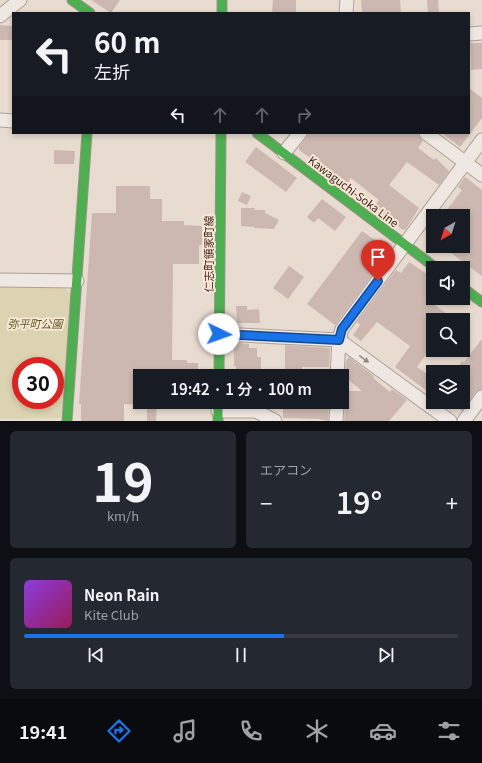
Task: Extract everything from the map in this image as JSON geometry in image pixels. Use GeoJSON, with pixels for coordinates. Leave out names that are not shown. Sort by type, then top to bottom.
{"type":"FeatureCollection","features":[{"type":"Feature","properties":{"kind":"street"},"geometry":{"type":"LineString","coordinates":[[0,16],[20,0]]}},
{"type":"Feature","properties":{"kind":"street"},"geometry":{"type":"LineString","coordinates":[[72,0],[89,12]]}},
{"type":"Feature","properties":{"kind":"street"},"geometry":{"type":"LineString","coordinates":[[222,0],[222,12]]}},
{"type":"Feature","properties":{"kind":"street"},"geometry":{"type":"LineString","coordinates":[[346,0],[346,12]]}},
{"type":"Feature","properties":{"kind":"street"},"geometry":{"type":"LineString","coordinates":[[470,34],[482,33]]}},
{"type":"Feature","properties":{"kind":"street"},"geometry":{"type":"LineString","coordinates":[[0,120],[12,121]]}},
{"type":"Feature","properties":{"kind":"street"},"geometry":{"type":"LineString","coordinates":[[67,421],[87,134]]}},
{"type":"Feature","properties":{"kind":"street","name":"仁志町領家町線"},"geometry":{"type":"LineString","coordinates":[[219,369],[221,134]]}},
{"type":"Feature","properties":{"kind":"street","name":"Kawaguchi-Soka Line"},"geometry":{"type":"LineString","coordinates":[[258,134],[427,261]]}},
{"type":"Feature","properties":{"kind":"street"},"geometry":{"type":"LineString","coordinates":[[284,153],[299,134]]}},
{"type":"Feature","properties":{"kind":"street"},"geometry":{"type":"LineString","coordinates":[[427,134],[482,175]]}},
{"type":"Feature","properties":{"kind":"street"},"geometry":{"type":"LineString","coordinates":[[337,369],[339,340],[342,329],[482,140]]}},
{"type":"Feature","properties":{"kind":"street"},"geometry":{"type":"LineString","coordinates":[[0,280],[77,281]]}},
{"type":"Feature","properties":{"kind":"street"},"geometry":{"type":"LineString","coordinates":[[470,293],[482,302]]}},
{"type":"Feature","properties":{"kind":"street"},"geometry":{"type":"LineString","coordinates":[[219,334],[339,340],[450,421]]}},
{"type":"Feature","properties":{"kind":"street"},"geometry":{"type":"LineString","coordinates":[[464,421],[482,397]]}},
{"type":"Feature","properties":{"kind":"street"},"geometry":{"type":"LineString","coordinates":[[336,409],[336,421]]}},
{"type":"Feature","properties":{"kind":"street"},"geometry":{"type":"LineString","coordinates":[[218,411],[256,411],[275,421]]}},
{"type":"Feature","properties":{"kind":"green space","name":"弥平町公園"},"geometry":{"type":"Polygon","coordinates":[[[0,287],[64,287],[72,295],[64,384],[64,357],[12,357],[12,409],[62,409],[61,418],[0,419],[0,287]]]}},
{"type":"Feature","properties":{"kind":"building"},"geometry":{"type":"Polygon","coordinates":[[[91,0],[120,0],[112,12],[91,0]]]}},
{"type":"Feature","properties":{"kind":"building"},"geometry":{"type":"Polygon","coordinates":[[[273,0],[296,0],[296,12],[272,12],[273,0]]]}},
{"type":"Feature","properties":{"kind":"building"},"geometry":{"type":"Polygon","coordinates":[[[361,0],[400,0],[401,12],[362,12],[361,0]]]}},
{"type":"Feature","properties":{"kind":"building"},"geometry":{"type":"Polygon","coordinates":[[[427,0],[438,0],[439,12],[428,12],[427,0]]]}},
{"type":"Feature","properties":{"kind":"building"},"geometry":{"type":"Polygon","coordinates":[[[0,25],[12,26],[12,40],[0,40],[0,25]]]}},
{"type":"Feature","properties":{"kind":"building"},"geometry":{"type":"Polygon","coordinates":[[[470,43],[482,43],[482,69],[471,70],[470,43]]]}},
{"type":"Feature","properties":{"kind":"building"},"geometry":{"type":"Polygon","coordinates":[[[470,89],[482,98],[482,118],[470,134],[470,89]]]}},
{"type":"Feature","properties":{"kind":"building"},"geometry":{"type":"Polygon","coordinates":[[[308,134],[418,134],[423,141],[418,148],[434,160],[436,158],[449,171],[439,185],[407,162],[389,185],[419,208],[406,229],[403,230],[374,207],[379,200],[351,178],[346,186],[332,176],[333,174],[299,150],[299,147],[308,134]]]}},
{"type":"Feature","properties":{"kind":"building"},"geometry":{"type":"Polygon","coordinates":[[[443,134],[470,134],[460,147],[443,134]]]}},
{"type":"Feature","properties":{"kind":"building"},"geometry":{"type":"Polygon","coordinates":[[[256,147],[297,178],[286,192],[245,162],[256,147]]]}},
{"type":"Feature","properties":{"kind":"building"},"geometry":{"type":"Polygon","coordinates":[[[54,150],[75,151],[74,164],[54,164],[54,150]]]}},
{"type":"Feature","properties":{"kind":"building"},"geometry":{"type":"Polygon","coordinates":[[[465,177],[482,190],[482,276],[470,267],[470,261],[462,261],[451,253],[470,253],[470,209],[447,209],[462,190],[458,187],[465,177]]]}},
{"type":"Feature","properties":{"kind":"building"},"geometry":{"type":"Polygon","coordinates":[[[116,186],[150,186],[150,199],[162,199],[162,221],[184,221],[184,225],[202,226],[202,245],[199,245],[199,264],[173,264],[172,360],[187,360],[187,363],[198,363],[198,369],[133,369],[133,405],[124,404],[124,421],[81,421],[81,404],[79,404],[92,213],[116,213],[116,186]]]}},
{"type":"Feature","properties":{"kind":"building"},"geometry":{"type":"Polygon","coordinates":[[[242,192],[251,196],[247,205],[238,201],[242,192]]]}},
{"type":"Feature","properties":{"kind":"building"},"geometry":{"type":"Polygon","coordinates":[[[322,199],[346,217],[335,231],[318,218],[314,223],[307,217],[322,199]]]}},
{"type":"Feature","properties":{"kind":"building"},"geometry":{"type":"Polygon","coordinates":[[[241,208],[265,210],[265,213],[279,220],[274,229],[241,226],[241,208]]]}},
{"type":"Feature","properties":{"kind":"building"},"geometry":{"type":"Polygon","coordinates":[[[362,231],[390,251],[335,325],[307,304],[362,231]]]}},
{"type":"Feature","properties":{"kind":"building"},"geometry":{"type":"Polygon","coordinates":[[[409,262],[426,273],[426,305],[434,305],[445,313],[426,313],[426,355],[417,367],[426,373],[426,390],[395,367],[410,346],[377,322],[361,341],[353,335],[360,325],[357,322],[396,270],[401,273],[409,262]]]}},
{"type":"Feature","properties":{"kind":"building"},"geometry":{"type":"Polygon","coordinates":[[[289,266],[304,277],[288,299],[273,288],[289,266]]]}},
{"type":"Feature","properties":{"kind":"building"},"geometry":{"type":"Polygon","coordinates":[[[236,306],[247,306],[247,310],[259,309],[260,323],[237,323],[236,306]]]}},
{"type":"Feature","properties":{"kind":"building"},"geometry":{"type":"Polygon","coordinates":[[[482,339],[482,389],[476,392],[470,400],[470,365],[459,365],[462,361],[464,362],[468,357],[470,357],[470,354],[482,339]]]}},
{"type":"Feature","properties":{"kind":"building"},"geometry":{"type":"Polygon","coordinates":[[[238,343],[249,344],[249,348],[257,348],[257,357],[261,357],[261,369],[236,369],[236,366],[234,366],[234,347],[238,343]]]}},
{"type":"Feature","properties":{"kind":"building"},"geometry":{"type":"Polygon","coordinates":[[[285,345],[330,348],[329,367],[302,367],[302,369],[285,369],[285,345]]]}},
{"type":"Feature","properties":{"kind":"building"},"geometry":{"type":"Polygon","coordinates":[[[349,357],[374,376],[373,378],[390,392],[392,389],[407,400],[389,421],[344,421],[345,409],[349,409],[349,391],[362,391],[349,380],[349,369],[346,369],[346,361],[349,357]]]}},
{"type":"Feature","properties":{"kind":"building"},"geometry":{"type":"Polygon","coordinates":[[[147,409],[157,409],[156,421],[147,421],[147,409]]]}},
{"type":"Feature","properties":{"kind":"building"},"geometry":{"type":"Polygon","coordinates":[[[283,409],[329,409],[328,421],[319,419],[283,418],[283,409]]]}},
{"type":"Feature","properties":{"kind":"traffic: fast"},"geometry":{"type":"LineString","coordinates":[[72,0],[89,12]]}},
{"type":"Feature","properties":{"kind":"traffic: fast"},"geometry":{"type":"LineString","coordinates":[[222,0],[222,12]]}},
{"type":"Feature","properties":{"kind":"traffic: fast"},"geometry":{"type":"LineString","coordinates":[[67,421],[87,134]]}},
{"type":"Feature","properties":{"kind":"traffic: fast"},"geometry":{"type":"LineString","coordinates":[[219,369],[221,134]]}},
{"type":"Feature","properties":{"kind":"traffic: fast"},"geometry":{"type":"LineString","coordinates":[[258,134],[427,261]]}},
{"type":"Feature","properties":{"kind":"traffic: fast"},"geometry":{"type":"LineString","coordinates":[[470,293],[482,302]]}},
{"type":"Feature","properties":{"kind":"traffic: fast"},"geometry":{"type":"LineString","coordinates":[[218,409],[218,421]]}},
{"type":"Feature","properties":{"kind":"route"},"geometry":{"type":"LineString","coordinates":[[219,334],[339,340],[342,329],[378,281]]}}]}
